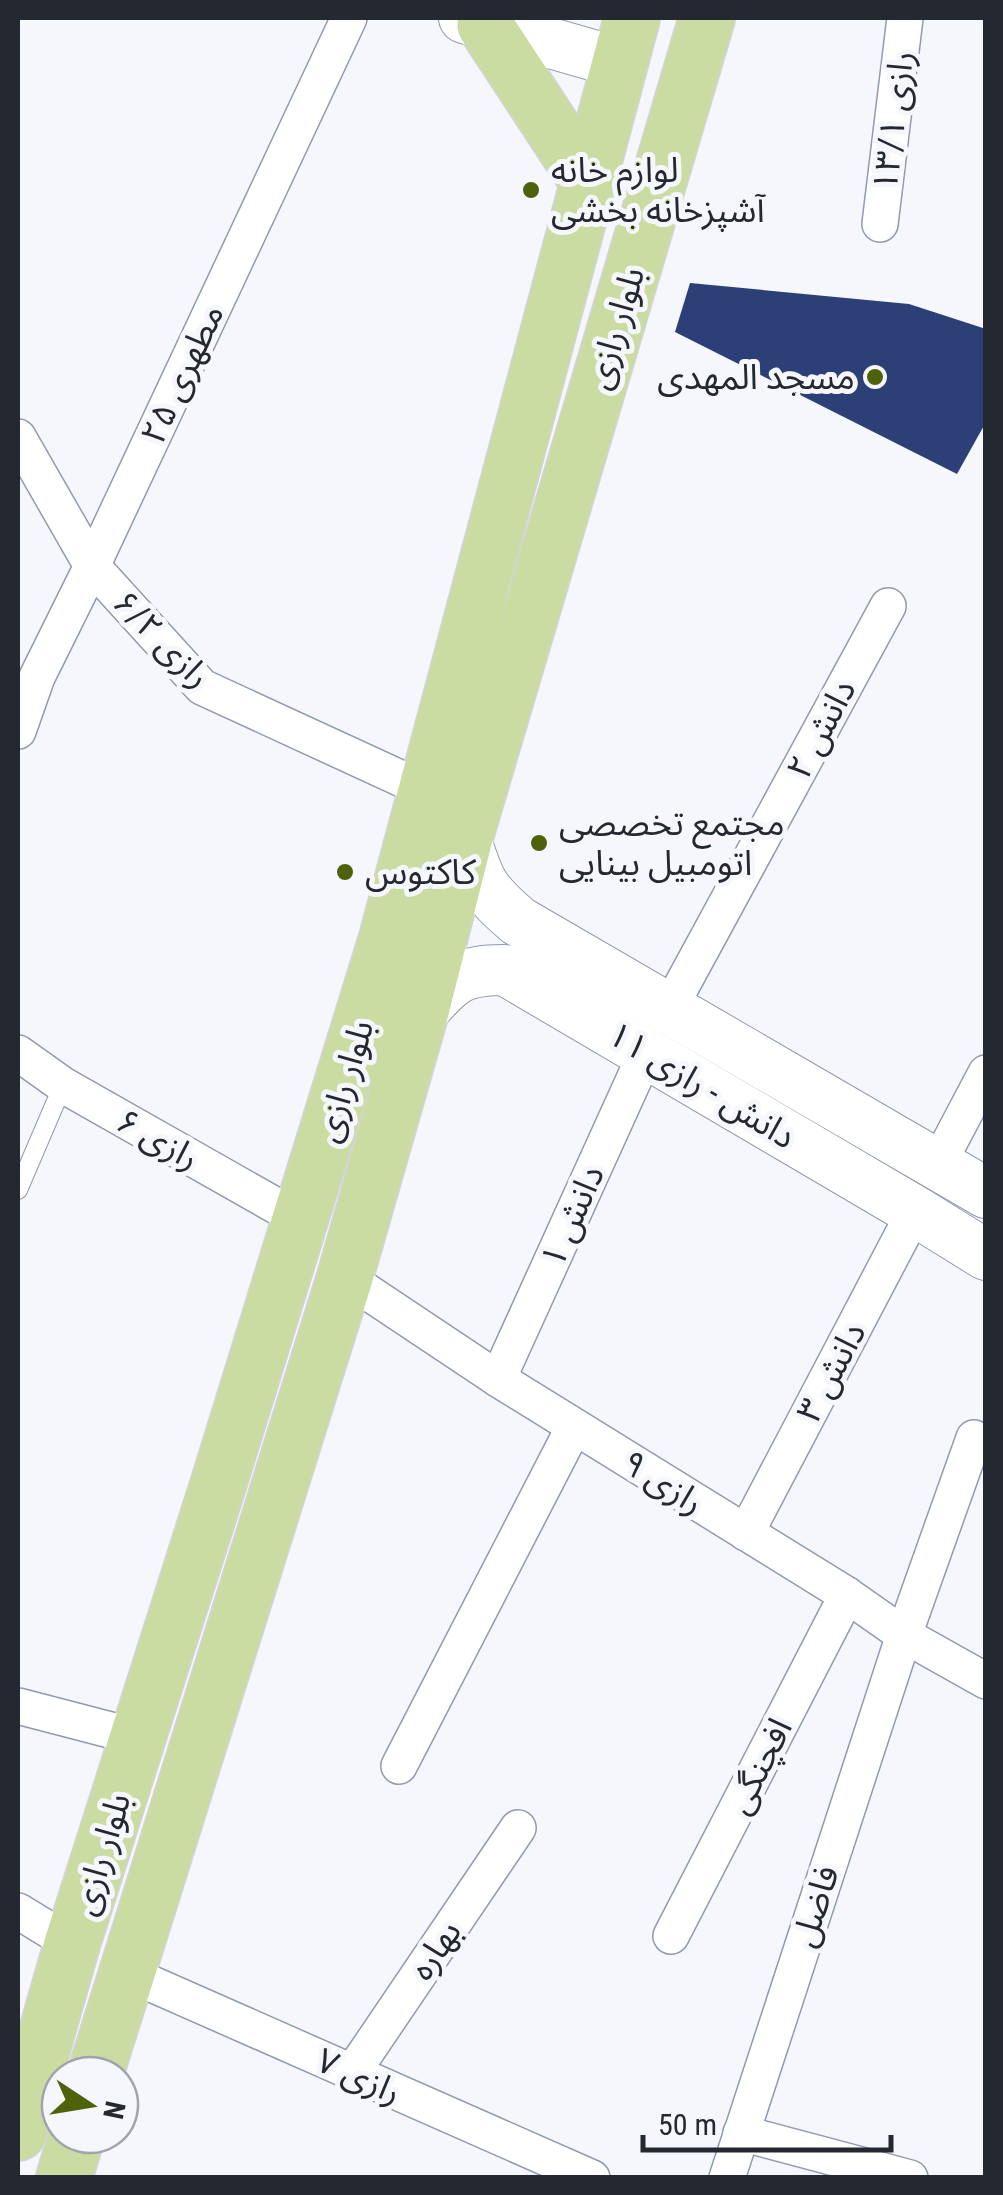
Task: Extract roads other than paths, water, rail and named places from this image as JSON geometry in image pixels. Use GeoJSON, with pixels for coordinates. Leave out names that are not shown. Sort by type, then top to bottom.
{"type":"FeatureCollection","features":[{"type":"Feature","properties":{"kind":"main road","name":"بلوار رازی"},"geometry":{"type":"LineString","coordinates":[[102,2055],[345,1276],[420,1015],[465,837],[688,82],[700,19]]}},
{"type":"Feature","properties":{"kind":"main road"},"geometry":{"type":"LineString","coordinates":[[475,21],[588,182]]}},
{"type":"Feature","properties":{"kind":"main road","name":"بلوار رازی"},"geometry":{"type":"LineString","coordinates":[[18,2134],[72,1944],[388,938],[626,40]]}},
{"type":"Feature","properties":{"kind":"main road"},"geometry":{"type":"LineString","coordinates":[[626,40],[688,82]]}},
{"type":"Feature","properties":{"kind":"main road"},"geometry":{"type":"LineString","coordinates":[[220,1479],[276,1497]]}},
{"type":"Feature","properties":{"kind":"street","name":"مطهری ۲۵"},"geometry":{"type":"LineString","coordinates":[[18,731],[27,672],[92,566],[349,18]]}},
{"type":"Feature","properties":{"kind":"street","name":"رازی ۱۳/۱"},"geometry":{"type":"LineString","coordinates":[[880,224],[906,18]]}},
{"type":"Feature","properties":{"kind":"street"},"geometry":{"type":"LineString","coordinates":[[475,21],[626,40]]}},
{"type":"Feature","properties":{"kind":"street","name":"رازی ۶/۲"},"geometry":{"type":"LineString","coordinates":[[18,437],[92,566],[202,687],[428,791]]}},
{"type":"Feature","properties":{"kind":"street","name":"دانش ۲"},"geometry":{"type":"LineString","coordinates":[[669,1009],[888,606]]}},
{"type":"Feature","properties":{"kind":"street","name":"دانش - رازی ۱۱"},"geometry":{"type":"LineString","coordinates":[[465,837],[479,882],[518,921],[986,1192]]}},
{"type":"Feature","properties":{"kind":"street","name":"دانش - رازی ۱۱"},"geometry":{"type":"LineString","coordinates":[[420,1015],[450,981],[481,970],[504,970],[986,1256]]}},
{"type":"Feature","properties":{"kind":"street"},"geometry":{"type":"LineString","coordinates":[[584,1016],[604,971]]}},
{"type":"Feature","properties":{"kind":"street","name":"دانش ۱"},"geometry":{"type":"LineString","coordinates":[[498,1379],[646,1053]]}},
{"type":"Feature","properties":{"kind":"street","name":"رازی ۶"},"geometry":{"type":"LineString","coordinates":[[18,1054],[63,1085],[301,1220]]}},
{"type":"Feature","properties":{"kind":"street"},"geometry":{"type":"LineString","coordinates":[[938,1164],[986,1073]]}},
{"type":"Feature","properties":{"kind":"street","name":"دانش ۳"},"geometry":{"type":"LineString","coordinates":[[746,1533],[915,1211]]}},
{"type":"Feature","properties":{"kind":"street","name":"رازی ۹"},"geometry":{"type":"LineString","coordinates":[[345,1276],[498,1379],[904,1635],[986,1681]]}},
{"type":"Feature","properties":{"kind":"street"},"geometry":{"type":"LineString","coordinates":[[399,1766],[574,1426]]}},
{"type":"Feature","properties":{"kind":"street","name":"فاضل"},"geometry":{"type":"LineString","coordinates":[[727,2178],[904,1635],[974,1438]]}},
{"type":"Feature","properties":{"kind":"street","name":"افچنگی"},"geometry":{"type":"LineString","coordinates":[[672,1936],[846,1596]]}},
{"type":"Feature","properties":{"kind":"street"},"geometry":{"type":"LineString","coordinates":[[18,1706],[137,1738]]}},
{"type":"Feature","properties":{"kind":"street","name":"بهاره"},"geometry":{"type":"LineString","coordinates":[[352,2073],[518,1828]]}},
{"type":"Feature","properties":{"kind":"street"},"geometry":{"type":"LineString","coordinates":[[18,1911],[72,1944]]}},
{"type":"Feature","properties":{"kind":"street","name":"رازی ۷"},"geometry":{"type":"LineString","coordinates":[[127,1973],[592,2178]]}},
{"type":"Feature","properties":{"kind":"street"},"geometry":{"type":"LineString","coordinates":[[741,2132],[910,2178]]}},
{"type":"Feature","properties":{"kind":"lane"},"geometry":{"type":"LineString","coordinates":[[18,1190],[63,1085]]}},
{"type":"Feature","properties":{"kind":"place","name":"لوازم خانه آشپزخانه بخشی"},"geometry":{"type":"Point","coordinates":[531,190]}},
{"type":"Feature","properties":{"kind":"place","name":"مسجد المهدی"},"geometry":{"type":"Point","coordinates":[875,377]}},
{"type":"Feature","properties":{"kind":"place","name":"مجتمع تخصصی اتومبیل بینایی"},"geometry":{"type":"Point","coordinates":[539,843]}},
{"type":"Feature","properties":{"kind":"place","name":"کاکتوس"},"geometry":{"type":"Point","coordinates":[345,872]}}]}
